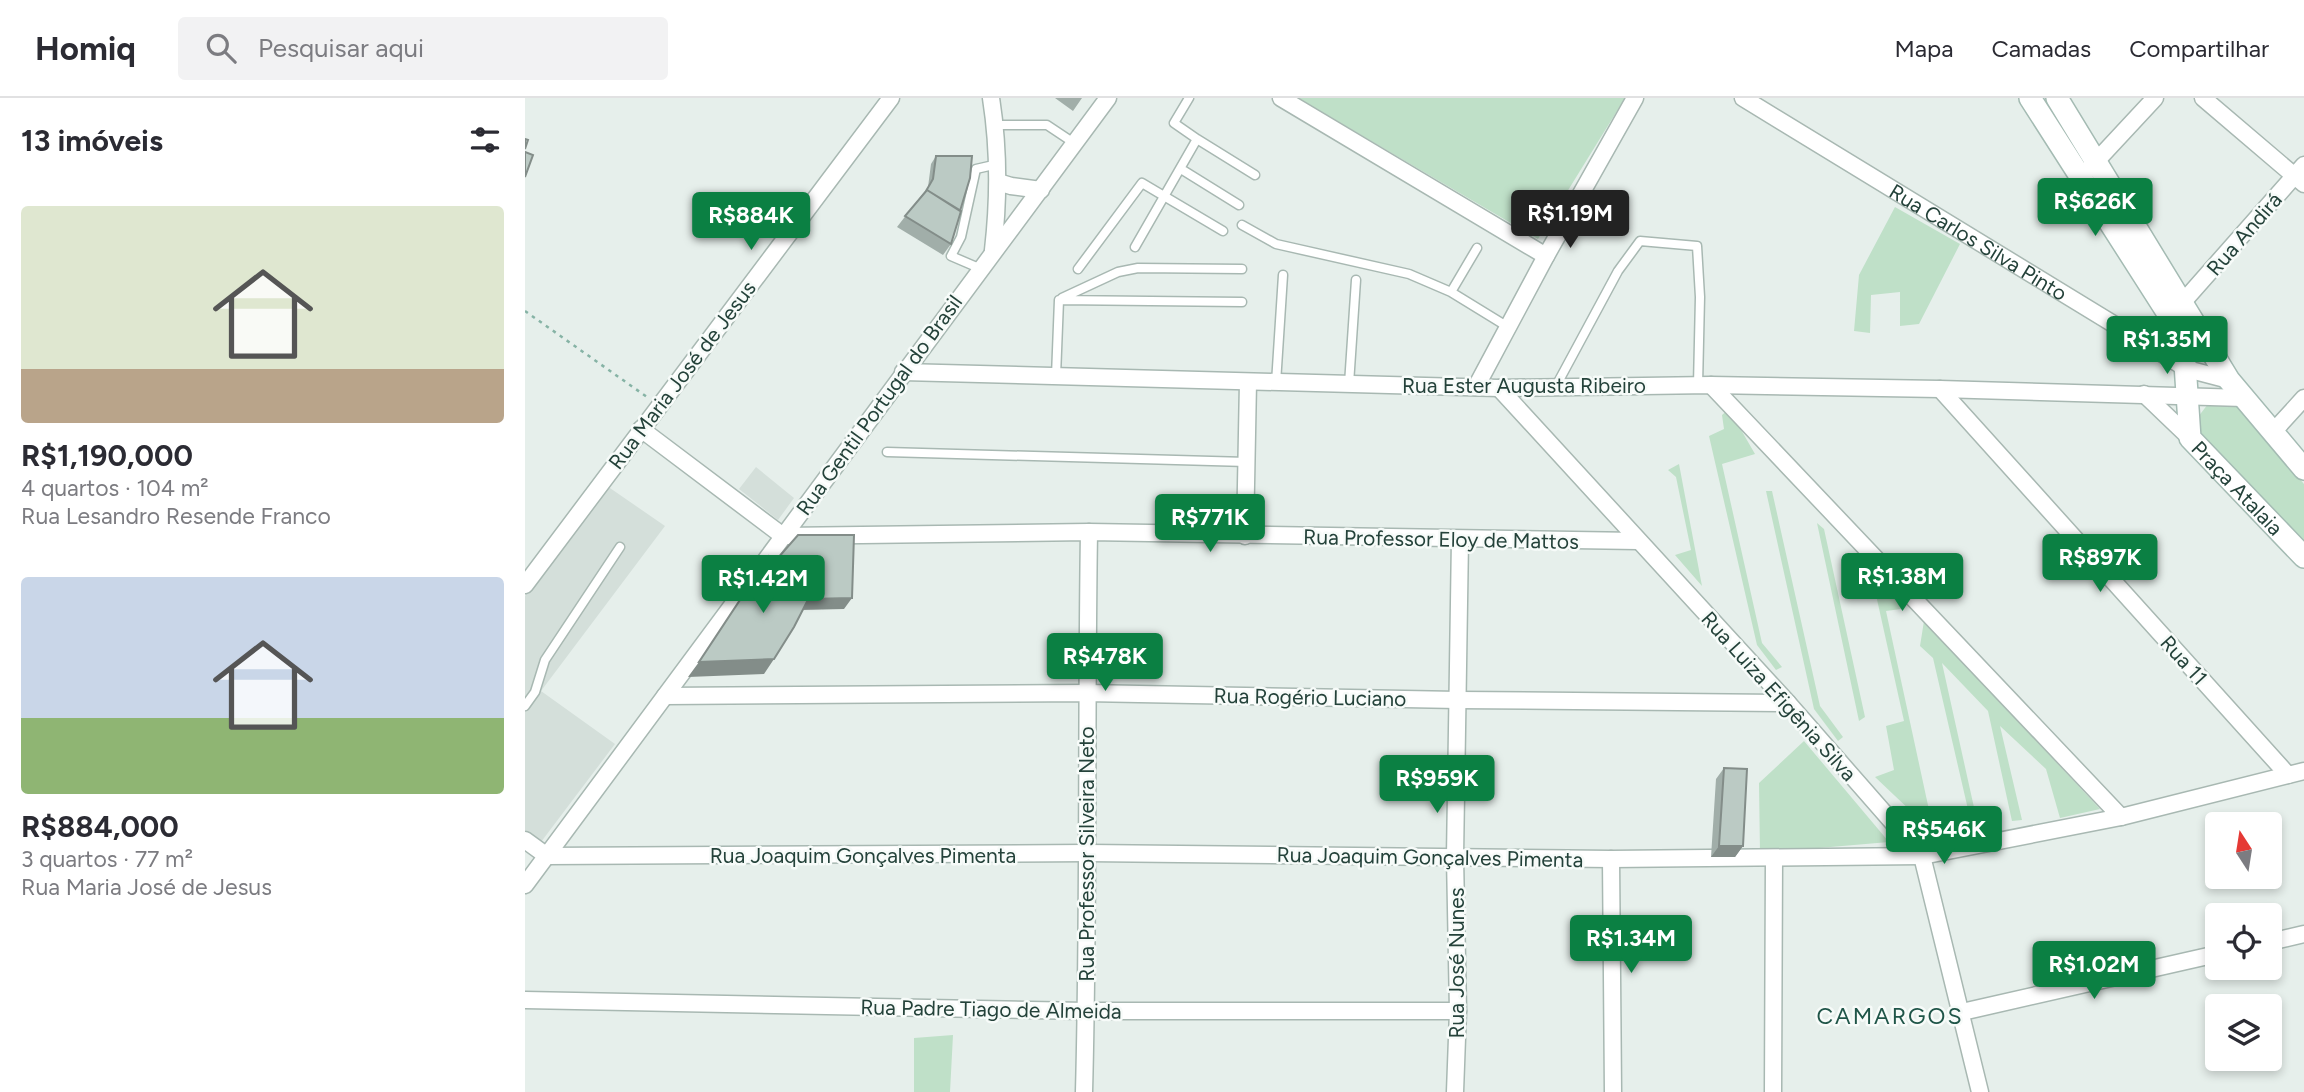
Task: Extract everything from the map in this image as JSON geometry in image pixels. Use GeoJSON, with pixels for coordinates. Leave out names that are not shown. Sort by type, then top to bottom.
{"type":"FeatureCollection","features":[{"type":"Feature","properties":{"kind":"street","name":"Rua Maria José de Jesus"},"geometry":{"type":"LineString","coordinates":[[525,586],[658,405],[891,98]]}},
{"type":"Feature","properties":{"kind":"street"},"geometry":{"type":"LineString","coordinates":[[991,98],[998,164],[993,250]]}},
{"type":"Feature","properties":{"kind":"street","name":"Rua Gentil Portugal do Brasil"},"geometry":{"type":"LineString","coordinates":[[525,885],[979,268],[1041,190],[1108,98]]}},
{"type":"Feature","properties":{"kind":"street"},"geometry":{"type":"LineString","coordinates":[[1281,98],[1546,256]]}},
{"type":"Feature","properties":{"kind":"street"},"geometry":{"type":"LineString","coordinates":[[1476,387],[1635,98]]}},
{"type":"Feature","properties":{"kind":"street","name":"Rua Carlos Silva Pinto"},"geometry":{"type":"LineString","coordinates":[[1743,98],[2187,369],[2229,380]]}},
{"type":"Feature","properties":{"kind":"street"},"geometry":{"type":"LineString","coordinates":[[2030,98],[2089,169],[2183,302],[2229,380],[2304,469]]}},
{"type":"Feature","properties":{"kind":"street"},"geometry":{"type":"LineString","coordinates":[[2057,98],[2089,169]]}},
{"type":"Feature","properties":{"kind":"street"},"geometry":{"type":"LineString","coordinates":[[2089,169],[2155,98]]}},
{"type":"Feature","properties":{"kind":"street"},"geometry":{"type":"LineString","coordinates":[[2203,98],[2301,175]]}},
{"type":"Feature","properties":{"kind":"street","name":"Praça Atalaia"},"geometry":{"type":"LineString","coordinates":[[2089,169],[2174,323],[2185,349],[2190,438],[2304,557]]}},
{"type":"Feature","properties":{"kind":"street","name":"Rua Andirá"},"geometry":{"type":"LineString","coordinates":[[2183,302],[2301,175]]}},
{"type":"Feature","properties":{"kind":"street"},"geometry":{"type":"LineString","coordinates":[[998,182],[1041,190]]}},
{"type":"Feature","properties":{"kind":"street","name":"Rua Ester Augusta Ribeiro"},"geometry":{"type":"LineString","coordinates":[[903,372],[1499,388],[1705,385],[1940,388],[2244,398]]}},
{"type":"Feature","properties":{"kind":"street"},"geometry":{"type":"LineString","coordinates":[[1245,536],[1248,382]]}},
{"type":"Feature","properties":{"kind":"street"},"geometry":{"type":"LineString","coordinates":[[1705,385],[2121,817]]}},
{"type":"Feature","properties":{"kind":"street","name":"Rua Luiza Efigênia Silva"},"geometry":{"type":"LineString","coordinates":[[1499,388],[1788,703],[1923,856],[1980,1092]]}},
{"type":"Feature","properties":{"kind":"street","name":"Rua 11"},"geometry":{"type":"LineString","coordinates":[[1940,388],[2296,773]]}},
{"type":"Feature","properties":{"kind":"street"},"geometry":{"type":"LineString","coordinates":[[2144,394],[2190,438]]}},
{"type":"Feature","properties":{"kind":"street"},"geometry":{"type":"LineString","coordinates":[[2273,432],[2304,398]]}},
{"type":"Feature","properties":{"kind":"street"},"geometry":{"type":"LineString","coordinates":[[641,429],[783,536]]}},
{"type":"Feature","properties":{"kind":"street","name":"Rua Professor Eloy de Mattos"},"geometry":{"type":"LineString","coordinates":[[783,536],[1089,532],[1638,541]]}},
{"type":"Feature","properties":{"kind":"street","name":"Rua Professor Silveira Neto"},"geometry":{"type":"LineString","coordinates":[[1084,1092],[1089,532]]}},
{"type":"Feature","properties":{"kind":"street","name":"Rua José Nunes"},"geometry":{"type":"LineString","coordinates":[[1455,1092],[1458,1011],[1455,857],[1460,539]]}},
{"type":"Feature","properties":{"kind":"street","name":"Rua Rogério Luciano"},"geometry":{"type":"LineString","coordinates":[[665,696],[1086,693],[1788,703]]}},
{"type":"Feature","properties":{"kind":"street","name":"Rua Joaquim Gonçalves Pimenta"},"geometry":{"type":"LineString","coordinates":[[547,856],[1088,853],[1611,859],[1923,856],[2121,817],[2296,773]]}},
{"type":"Feature","properties":{"kind":"street"},"geometry":{"type":"LineString","coordinates":[[525,840],[547,856]]}},
{"type":"Feature","properties":{"kind":"street"},"geometry":{"type":"LineString","coordinates":[[1773,1092],[1775,858]]}},
{"type":"Feature","properties":{"kind":"street"},"geometry":{"type":"LineString","coordinates":[[1611,859],[1613,1092]]}},
{"type":"Feature","properties":{"kind":"street"},"geometry":{"type":"LineString","coordinates":[[2282,939],[2304,934]]}},
{"type":"Feature","properties":{"kind":"street"},"geometry":{"type":"LineString","coordinates":[[1962,1012],[2205,957]]}},
{"type":"Feature","properties":{"kind":"street","name":"Rua Padre Tiago de Almeida"},"geometry":{"type":"LineString","coordinates":[[525,1000],[1086,1011],[1458,1011]]}},
{"type":"Feature","properties":{"kind":"lane"},"geometry":{"type":"LineString","coordinates":[[1189,98],[1174,123],[1255,175]]}},
{"type":"Feature","properties":{"kind":"lane"},"geometry":{"type":"LineString","coordinates":[[995,125],[1047,125],[1075,143]]}},
{"type":"Feature","properties":{"kind":"lane"},"geometry":{"type":"LineString","coordinates":[[1135,247],[1197,139]]}},
{"type":"Feature","properties":{"kind":"lane"},"geometry":{"type":"LineString","coordinates":[[979,268],[951,256],[961,237],[976,169],[998,164]]}},
{"type":"Feature","properties":{"kind":"lane"},"geometry":{"type":"LineString","coordinates":[[1181,169],[1239,205]]}},
{"type":"Feature","properties":{"kind":"lane"},"geometry":{"type":"LineString","coordinates":[[1078,269],[1142,183],[1223,231]]}},
{"type":"Feature","properties":{"kind":"lane"},"geometry":{"type":"LineString","coordinates":[[1242,225],[1276,244],[1409,274],[1451,292],[1509,327]]}},
{"type":"Feature","properties":{"kind":"lane"},"geometry":{"type":"LineString","coordinates":[[1555,388],[1618,271],[1640,241],[1697,246],[1705,385]]}},
{"type":"Feature","properties":{"kind":"lane"},"geometry":{"type":"LineString","coordinates":[[1451,292],[1477,248]]}},
{"type":"Feature","properties":{"kind":"lane"},"geometry":{"type":"LineString","coordinates":[[1059,300],[1118,272],[1138,268],[1242,269]]}},
{"type":"Feature","properties":{"kind":"lane"},"geometry":{"type":"LineString","coordinates":[[1276,383],[1283,275]]}},
{"type":"Feature","properties":{"kind":"lane"},"geometry":{"type":"LineString","coordinates":[[1349,384],[1356,281]]}},
{"type":"Feature","properties":{"kind":"lane"},"geometry":{"type":"LineString","coordinates":[[1059,300],[1242,302]]}},
{"type":"Feature","properties":{"kind":"lane"},"geometry":{"type":"LineString","coordinates":[[1056,377],[1059,300]]}},
{"type":"Feature","properties":{"kind":"lane"},"geometry":{"type":"LineString","coordinates":[[887,452],[1247,462]]}},
{"type":"Feature","properties":{"kind":"lane"},"geometry":{"type":"LineString","coordinates":[[525,706],[535,692],[545,660],[620,547]]}},
{"type":"Feature","properties":{"kind":"path"},"geometry":{"type":"LineString","coordinates":[[525,311],[658,405]]}},
{"type":"Feature","properties":{"kind":"shaded area"},"geometry":{"type":"Polygon","coordinates":[[[756,467],[794,498],[778,520],[739,489],[756,467]]]}},
{"type":"Feature","properties":{"kind":"shaded area"},"geometry":{"type":"Polygon","coordinates":[[[607,486],[665,526],[541,691],[615,744],[541,842],[525,830],[525,596],[607,486]]]}},
{"type":"Feature","properties":{"kind":"green space"},"geometry":{"type":"Polygon","coordinates":[[[1298,98],[1625,98],[1538,239],[1298,98]]]}},
{"type":"Feature","properties":{"kind":"green space"},"geometry":{"type":"Polygon","coordinates":[[[1895,207],[1960,244],[1919,324],[1900,326],[1900,292],[1871,295],[1870,333],[1854,331],[1859,275],[1895,207]]]}},
{"type":"Feature","properties":{"kind":"green space"},"geometry":{"type":"Polygon","coordinates":[[[2208,404],[2231,404],[2242,410],[2304,484],[2304,549],[2200,434],[2198,417],[2208,404]]]}},
{"type":"Feature","properties":{"kind":"green space"},"geometry":{"type":"Polygon","coordinates":[[[1729,409],[1755,454],[1722,464],[1762,643],[1782,667],[1776,670],[1757,645],[1709,436],[1724,429],[1722,415],[1729,409]]]}},
{"type":"Feature","properties":{"kind":"green space"},"geometry":{"type":"Polygon","coordinates":[[[1679,464],[1702,586],[1675,555],[1691,550],[1676,477],[1668,470],[1679,464]]]}},
{"type":"Feature","properties":{"kind":"green space"},"geometry":{"type":"Polygon","coordinates":[[[1766,491],[1772,491],[1820,706],[1843,737],[1838,741],[1814,709],[1766,491]]]}},
{"type":"Feature","properties":{"kind":"green space"},"geometry":{"type":"Polygon","coordinates":[[[1817,523],[1824,529],[1865,717],[1859,721],[1817,523]]]}},
{"type":"Feature","properties":{"kind":"green space"},"geometry":{"type":"Polygon","coordinates":[[[1889,578],[1904,594],[1901,609],[1886,611],[1934,833],[1875,777],[1894,770],[1886,726],[1904,721],[1874,586],[1889,578]]]}},
{"type":"Feature","properties":{"kind":"green space"},"geometry":{"type":"Polygon","coordinates":[[[1924,621],[2100,809],[2060,818],[2046,769],[2000,726],[2022,820],[2012,821],[1988,711],[1942,663],[1979,830],[1973,831],[1933,658],[1920,646],[1924,621]]]}},
{"type":"Feature","properties":{"kind":"green space"},"geometry":{"type":"Polygon","coordinates":[[[1804,741],[1889,842],[1760,853],[1759,783],[1804,741]]]}},
{"type":"Feature","properties":{"kind":"green space"},"geometry":{"type":"Polygon","coordinates":[[[953,1035],[950,1092],[914,1092],[914,1038],[953,1035]]]}},
{"type":"Feature","properties":{"kind":"building"},"geometry":{"type":"Polygon","coordinates":[[[525,152],[533,155],[525,177],[525,152]]]}},
{"type":"Feature","properties":{"kind":"building"},"geometry":{"type":"Polygon","coordinates":[[[936,156],[972,156],[970,178],[960,211],[926,191],[933,179],[936,156]]]}},
{"type":"Feature","properties":{"kind":"building"},"geometry":{"type":"Polygon","coordinates":[[[927,190],[961,211],[951,244],[905,216],[927,190]]]}},
{"type":"Feature","properties":{"kind":"building"},"geometry":{"type":"Polygon","coordinates":[[[798,535],[854,535],[852,598],[808,599],[815,586],[794,565],[777,559],[798,535]]]}},
{"type":"Feature","properties":{"kind":"building"},"geometry":{"type":"Polygon","coordinates":[[[769,556],[794,565],[815,586],[774,659],[699,662],[769,556]]]}},
{"type":"Feature","properties":{"kind":"building"},"geometry":{"type":"Polygon","coordinates":[[[1724,768],[1747,769],[1743,846],[1719,846],[1724,768]]]}},
{"type":"Feature","properties":{"kind":"district","name":"CAMARGOS"},"geometry":{"type":"Point","coordinates":[1890,1016]}}]}
